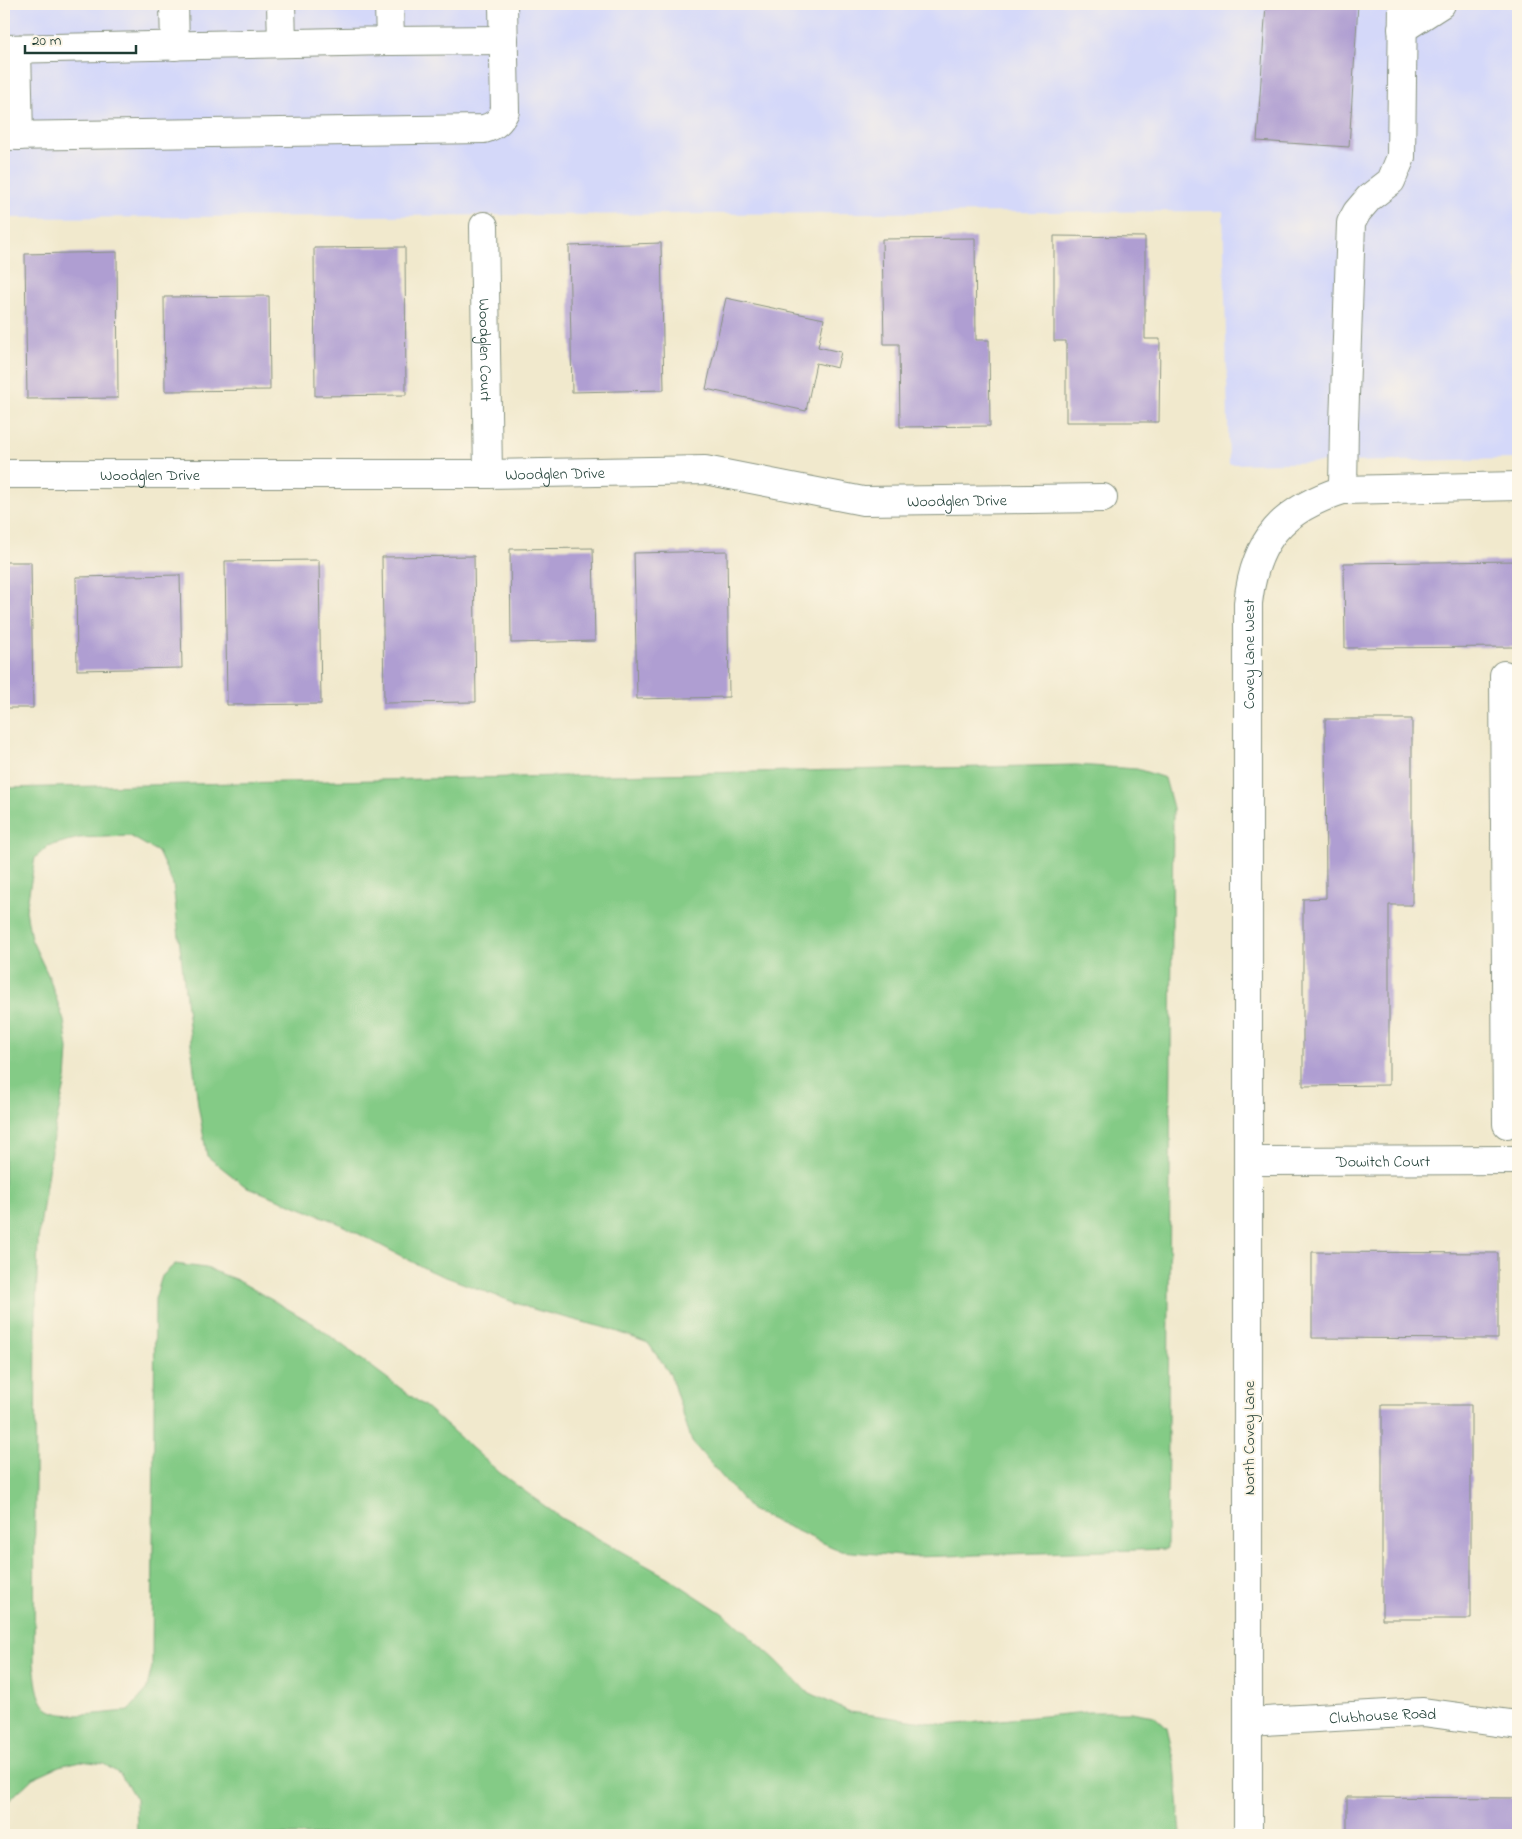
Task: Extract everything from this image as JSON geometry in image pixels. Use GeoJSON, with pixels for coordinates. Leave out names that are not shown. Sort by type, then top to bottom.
{"type":"FeatureCollection","features":[{"type":"Feature","properties":{"kind":"street"},"geometry":{"type":"LineString","coordinates":[[174,4],[174,46]]}},
{"type":"Feature","properties":{"kind":"street"},"geometry":{"type":"LineString","coordinates":[[281,4],[282,44]]}},
{"type":"Feature","properties":{"kind":"street"},"geometry":{"type":"LineString","coordinates":[[389,4],[390,41]]}},
{"type":"Feature","properties":{"kind":"street"},"geometry":{"type":"LineString","coordinates":[[503,4],[504,40],[505,111],[497,123],[484,129],[11,136],[10,49],[504,40]]}},
{"type":"Feature","properties":{"kind":"street"},"geometry":{"type":"LineString","coordinates":[[1343,490],[1351,223],[1357,212],[1369,198],[1391,181],[1401,156],[1402,16],[1441,4]]}},
{"type":"Feature","properties":{"kind":"street","name":"Woodglen Court"},"geometry":{"type":"LineString","coordinates":[[484,226],[488,474]]}},
{"type":"Feature","properties":{"kind":"street","name":"Woodglen Drive"},"geometry":{"type":"LineString","coordinates":[[4,474],[488,474],[705,470],[863,501],[1104,498]]}},
{"type":"Feature","properties":{"kind":"street","name":"Covey Lane West"},"geometry":{"type":"LineString","coordinates":[[1248,1040],[1248,603],[1253,570],[1260,553],[1270,536],[1282,522],[1310,503],[1326,495],[1343,490],[1518,486]]}},
{"type":"Feature","properties":{"kind":"street"},"geometry":{"type":"LineString","coordinates":[[1504,675],[1513,1116],[1507,1138],[1513,1151],[1518,1155]]}},
{"type":"Feature","properties":{"kind":"street","name":"North Covey Lane"},"geometry":{"type":"LineString","coordinates":[[1248,1040],[1248,1835]]}},
{"type":"Feature","properties":{"kind":"street","name":"Dowitch Court"},"geometry":{"type":"LineString","coordinates":[[1248,1161],[1518,1160]]}},
{"type":"Feature","properties":{"kind":"street","name":"Clubhouse Road"},"geometry":{"type":"LineString","coordinates":[[1248,1722],[1423,1712],[1518,1725]]}},
{"type":"Feature","properties":{"kind":"shaded area"},"geometry":{"type":"Polygon","coordinates":[[[4,4],[1518,4],[1518,459],[1229,464],[1223,211],[4,218],[4,4]]]}},
{"type":"Feature","properties":{"kind":"green space"},"geometry":{"type":"Polygon","coordinates":[[[1076,765],[1137,769],[1165,778],[1173,808],[1167,1549],[913,1557],[841,1551],[751,1510],[692,1442],[670,1374],[648,1343],[610,1329],[532,1309],[430,1271],[336,1222],[245,1186],[207,1156],[198,1105],[173,884],[158,852],[130,836],[79,838],[48,846],[35,858],[26,910],[31,939],[49,977],[64,1021],[68,1049],[66,1080],[53,1137],[38,1240],[34,1663],[37,1687],[43,1704],[54,1712],[74,1715],[128,1711],[146,1691],[152,1667],[155,1299],[162,1276],[175,1264],[206,1268],[237,1280],[314,1324],[427,1408],[500,1473],[561,1518],[667,1577],[728,1617],[777,1661],[806,1691],[850,1712],[947,1725],[1087,1712],[1131,1712],[1154,1716],[1167,1728],[1175,1764],[1181,1835],[137,1835],[136,1799],[121,1775],[104,1764],[81,1761],[59,1766],[33,1778],[4,1805],[4,788],[1076,765]]]}},
{"type":"Feature","properties":{"kind":"building"},"geometry":{"type":"Polygon","coordinates":[[[1266,4],[1358,4],[1349,147],[1257,141],[1266,4]]]}},
{"type":"Feature","properties":{"kind":"building"},"geometry":{"type":"Polygon","coordinates":[[[1054,236],[1145,237],[1145,339],[1160,339],[1159,422],[1066,422],[1066,341],[1054,341],[1054,236]]]}},
{"type":"Feature","properties":{"kind":"building"},"geometry":{"type":"Polygon","coordinates":[[[975,238],[976,340],[989,340],[990,426],[900,427],[899,344],[884,344],[882,239],[975,238]]]}},
{"type":"Feature","properties":{"kind":"building"},"geometry":{"type":"Polygon","coordinates":[[[661,243],[664,390],[572,392],[569,246],[661,243]]]}},
{"type":"Feature","properties":{"kind":"building"},"geometry":{"type":"Polygon","coordinates":[[[405,247],[406,395],[315,396],[314,248],[405,247]]]}},
{"type":"Feature","properties":{"kind":"building"},"geometry":{"type":"Polygon","coordinates":[[[117,252],[118,398],[27,399],[25,254],[117,252]]]}},
{"type":"Feature","properties":{"kind":"building"},"geometry":{"type":"Polygon","coordinates":[[[269,296],[270,390],[165,391],[164,297],[269,296]]]}},
{"type":"Feature","properties":{"kind":"building"},"geometry":{"type":"Polygon","coordinates":[[[726,298],[824,319],[818,347],[841,352],[837,368],[816,363],[806,411],[706,389],[726,298]]]}},
{"type":"Feature","properties":{"kind":"building"},"geometry":{"type":"Polygon","coordinates":[[[593,548],[595,641],[511,643],[510,549],[593,548]]]}},
{"type":"Feature","properties":{"kind":"building"},"geometry":{"type":"Polygon","coordinates":[[[727,551],[729,697],[637,699],[634,553],[727,551]]]}},
{"type":"Feature","properties":{"kind":"building"},"geometry":{"type":"Polygon","coordinates":[[[474,556],[476,702],[384,703],[382,557],[474,556]]]}},
{"type":"Feature","properties":{"kind":"building"},"geometry":{"type":"Polygon","coordinates":[[[319,560],[321,704],[227,705],[225,561],[319,560]]]}},
{"type":"Feature","properties":{"kind":"building"},"geometry":{"type":"Polygon","coordinates":[[[1518,561],[1518,647],[1345,648],[1344,563],[1518,561]]]}},
{"type":"Feature","properties":{"kind":"building"},"geometry":{"type":"Polygon","coordinates":[[[4,562],[31,562],[33,708],[4,708],[4,562]]]}},
{"type":"Feature","properties":{"kind":"building"},"geometry":{"type":"Polygon","coordinates":[[[180,575],[182,668],[77,670],[76,577],[180,575]]]}},
{"type":"Feature","properties":{"kind":"building"},"geometry":{"type":"Polygon","coordinates":[[[1325,719],[1412,719],[1412,905],[1389,905],[1389,1085],[1303,1086],[1303,899],[1326,898],[1325,719]]]}},
{"type":"Feature","properties":{"kind":"building"},"geometry":{"type":"Polygon","coordinates":[[[1312,1252],[1498,1253],[1498,1339],[1312,1338],[1312,1252]]]}},
{"type":"Feature","properties":{"kind":"building"},"geometry":{"type":"Polygon","coordinates":[[[1382,1405],[1471,1405],[1471,1619],[1382,1619],[1382,1405]]]}},
{"type":"Feature","properties":{"kind":"building"},"geometry":{"type":"Polygon","coordinates":[[[1347,1797],[1518,1798],[1518,1835],[1347,1835],[1347,1797]]]}}]}
